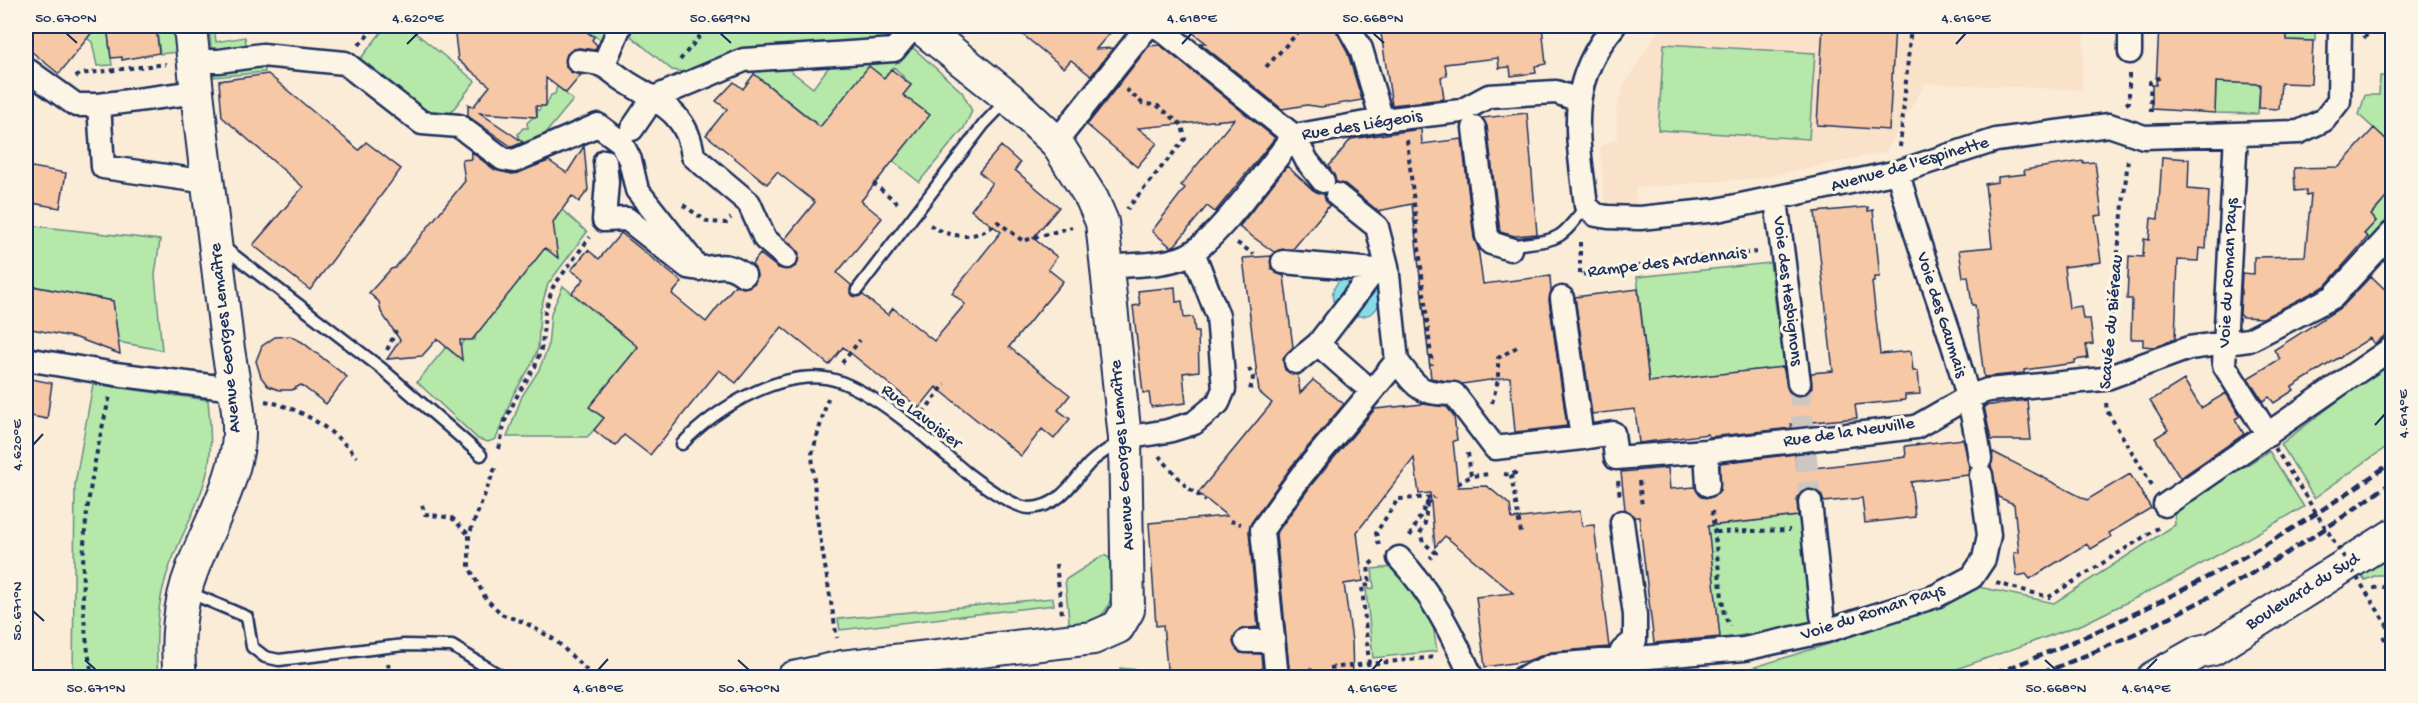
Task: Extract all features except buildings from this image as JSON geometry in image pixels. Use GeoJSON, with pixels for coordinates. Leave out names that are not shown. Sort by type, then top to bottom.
{"type":"FeatureCollection","features":[{"type":"Feature","properties":{"kind":"street","name":"Avenue Georges Lemaître"},"geometry":{"type":"LineString","coordinates":[[180,678],[177,652],[185,591],[218,513],[238,445],[235,394],[190,26]]}},
{"type":"Feature","properties":{"kind":"street"},"geometry":{"type":"LineString","coordinates":[[604,64],[620,26]]}},
{"type":"Feature","properties":{"kind":"street"},"geometry":{"type":"LineString","coordinates":[[744,275],[732,266],[724,265],[699,270],[688,267],[627,219],[604,220],[613,155],[650,104],[677,77],[744,60],[894,50],[914,26]]}},
{"type":"Feature","properties":{"kind":"street","name":"Avenue Georges Lemaître"},"geometry":{"type":"LineString","coordinates":[[793,678],[842,667],[1082,640],[1103,636],[1118,627],[1126,618],[1130,597],[1125,438],[1102,222],[1092,199],[1056,142],[1009,98],[919,26]]}},
{"type":"Feature","properties":{"kind":"street"},"geometry":{"type":"LineString","coordinates":[[1056,142],[1148,26]]}},
{"type":"Feature","properties":{"kind":"street"},"geometry":{"type":"LineString","coordinates":[[1157,26],[1294,136],[1307,161],[1330,188],[1377,227],[1381,268],[1412,308],[1397,361],[1369,384],[1301,476],[1269,530],[1273,641],[1277,678]]}},
{"type":"Feature","properties":{"kind":"street"},"geometry":{"type":"LineString","coordinates":[[1348,26],[1361,49],[1382,120]]}},
{"type":"Feature","properties":{"kind":"street"},"geometry":{"type":"LineString","coordinates":[[1591,210],[1578,138],[1578,100],[1583,81],[1602,42],[1614,26]]}},
{"type":"Feature","properties":{"kind":"street"},"geometry":{"type":"LineString","coordinates":[[2130,26],[2130,52]]}},
{"type":"Feature","properties":{"kind":"street","name":"Avenue de l'Espinette"},"geometry":{"type":"LineString","coordinates":[[1591,210],[1640,218],[1717,210],[1776,200],[1898,172],[1996,140],[2109,125],[2144,137],[2299,132],[2324,120],[2339,102],[2340,26]]}},
{"type":"Feature","properties":{"kind":"street"},"geometry":{"type":"LineString","coordinates":[[194,61],[219,61],[262,55],[345,63],[422,123],[459,126],[503,159],[514,161],[598,125],[613,155],[630,160],[637,190],[699,270]]}},
{"type":"Feature","properties":{"kind":"street"},"geometry":{"type":"LineString","coordinates":[[578,61],[604,64],[650,104],[682,122],[692,144],[693,156],[749,203],[765,238],[786,257]]}},
{"type":"Feature","properties":{"kind":"street"},"geometry":{"type":"LineString","coordinates":[[26,69],[76,105],[99,105],[197,92]]}},
{"type":"Feature","properties":{"kind":"street","name":"Rue des Liégeois"},"geometry":{"type":"LineString","coordinates":[[1108,267],[1178,258],[1193,252],[1217,230],[1294,136],[1382,120],[1461,111],[1489,96],[1556,92],[1578,100]]}},
{"type":"Feature","properties":{"kind":"street"},"geometry":{"type":"LineString","coordinates":[[99,105],[102,167],[208,182]]}},
{"type":"Feature","properties":{"kind":"street"},"geometry":{"type":"LineString","coordinates":[[1474,128],[1487,236],[1491,243],[1509,253]]}},
{"type":"Feature","properties":{"kind":"street","name":"Voie du Roman Pays"},"geometry":{"type":"LineString","coordinates":[[2236,134],[2224,365],[2272,441]]}},
{"type":"Feature","properties":{"kind":"street","name":"Voie des Gaumais"},"geometry":{"type":"LineString","coordinates":[[1898,172],[1968,397],[1989,535],[1984,559],[1972,577]]}},
{"type":"Feature","properties":{"kind":"street","name":"Voie des Hesbignons"},"geometry":{"type":"LineString","coordinates":[[1776,200],[1799,383]]}},
{"type":"Feature","properties":{"kind":"street","name":"Rue de la Neuville"},"geometry":{"type":"LineString","coordinates":[[1616,463],[1648,455],[1706,451],[1917,427],[1968,397],[1988,390],[2104,379],[2174,353],[2225,342],[2249,340],[2333,297],[2392,233]]}},
{"type":"Feature","properties":{"kind":"street"},"geometry":{"type":"LineString","coordinates":[[1125,438],[1168,431],[1194,423],[1218,403],[1224,389],[1218,316],[1193,252]]}},
{"type":"Feature","properties":{"kind":"street"},"geometry":{"type":"LineString","coordinates":[[1283,262],[1381,268]]}},
{"type":"Feature","properties":{"kind":"street"},"geometry":{"type":"LineString","coordinates":[[1296,362],[1318,344],[1381,268]]}},
{"type":"Feature","properties":{"kind":"street"},"geometry":{"type":"LineString","coordinates":[[1562,298],[1582,438]]}},
{"type":"Feature","properties":{"kind":"street"},"geometry":{"type":"LineString","coordinates":[[1318,344],[1369,384],[1374,409]]}},
{"type":"Feature","properties":{"kind":"street"},"geometry":{"type":"LineString","coordinates":[[2165,505],[2272,441],[2392,348]]}},
{"type":"Feature","properties":{"kind":"street"},"geometry":{"type":"LineString","coordinates":[[26,359],[235,394]]}},
{"type":"Feature","properties":{"kind":"street"},"geometry":{"type":"LineString","coordinates":[[1397,361],[1413,383],[1427,393],[1454,394],[1470,430],[1495,448],[1613,433],[1616,463]]}},
{"type":"Feature","properties":{"kind":"street"},"geometry":{"type":"LineString","coordinates":[[1706,451],[1708,485]]}},
{"type":"Feature","properties":{"kind":"street"},"geometry":{"type":"LineString","coordinates":[[1810,502],[1822,615],[1826,631]]}},
{"type":"Feature","properties":{"kind":"street"},"geometry":{"type":"LineString","coordinates":[[1617,663],[1635,639],[1622,522]]}},
{"type":"Feature","properties":{"kind":"street","name":"Boulevard du Sud"},"geometry":{"type":"LineString","coordinates":[[2153,678],[2199,652],[2213,649],[2392,536]]}},
{"type":"Feature","properties":{"kind":"street"},"geometry":{"type":"LineString","coordinates":[[1390,556],[1421,582],[1459,647],[1473,678]]}},
{"type":"Feature","properties":{"kind":"street","name":"Voie du Roman Pays"},"geometry":{"type":"LineString","coordinates":[[1523,678],[1553,665],[1617,663],[1744,649],[1826,631],[1936,596],[1972,577]]}},
{"type":"Feature","properties":{"kind":"street"},"geometry":{"type":"LineString","coordinates":[[1246,640],[1273,641]]}},
{"type":"Feature","properties":{"kind":"street","name":"Boulevard du Sud"},"geometry":{"type":"LineString","coordinates":[[2192,678],[2213,649]]}},
{"type":"Feature","properties":{"kind":"lane"},"geometry":{"type":"LineString","coordinates":[[857,290],[912,215],[984,124],[1009,98]]}},
{"type":"Feature","properties":{"kind":"lane"},"geometry":{"type":"LineString","coordinates":[[1509,253],[1514,245],[1559,237],[1591,210]]}},
{"type":"Feature","properties":{"kind":"lane"},"geometry":{"type":"LineString","coordinates":[[216,242],[381,368],[482,455]]}},
{"type":"Feature","properties":{"kind":"lane","name":"Rue Lavoisier"},"geometry":{"type":"LineString","coordinates":[[682,444],[711,418],[771,385],[806,380],[842,382],[882,405],[985,487],[1027,508],[1048,504],[1062,495],[1092,462],[1125,438]]}},
{"type":"Feature","properties":{"kind":"lane"},"geometry":{"type":"LineString","coordinates":[[185,591],[247,617],[252,647],[265,657],[279,660],[385,647],[452,646],[504,678]]}},
{"type":"Feature","properties":{"kind":"path"},"geometry":{"type":"LineString","coordinates":[[677,77],[708,26]]}},
{"type":"Feature","properties":{"kind":"path"},"geometry":{"type":"LineString","coordinates":[[1266,67],[1304,26]]}},
{"type":"Feature","properties":{"kind":"path"},"geometry":{"type":"LineString","coordinates":[[1898,172],[1911,26]]}},
{"type":"Feature","properties":{"kind":"path"},"geometry":{"type":"LineString","coordinates":[[56,91],[80,74],[194,61]]}},
{"type":"Feature","properties":{"kind":"path"},"geometry":{"type":"LineString","coordinates":[[873,183],[912,215],[952,237],[968,236],[991,228],[998,222],[1023,241],[1086,222],[1102,222],[1126,210],[1185,139],[1183,124],[1158,106],[1142,103],[1110,75]]}},
{"type":"Feature","properties":{"kind":"path"},"geometry":{"type":"LineString","coordinates":[[2152,137],[2150,82],[2161,77]]}},
{"type":"Feature","properties":{"kind":"path"},"geometry":{"type":"LineString","coordinates":[[1408,145],[1412,308],[1433,372]]}},
{"type":"Feature","properties":{"kind":"path","name":"Scavée du Biéreau"},"geometry":{"type":"LineString","coordinates":[[2127,159],[2104,379],[2107,411],[2165,505]]}},
{"type":"Feature","properties":{"kind":"path"},"geometry":{"type":"LineString","coordinates":[[680,203],[708,222],[726,223],[733,215]]}},
{"type":"Feature","properties":{"kind":"path","name":"Rampe des Ardennais"},"geometry":{"type":"LineString","coordinates":[[1591,210],[1581,234],[1578,252],[1580,275],[1698,257],[1782,252]]}},
{"type":"Feature","properties":{"kind":"path"},"geometry":{"type":"LineString","coordinates":[[595,678],[555,640],[524,622],[503,615],[486,599],[469,567],[469,535],[493,475],[505,421],[535,367],[542,346],[545,311],[553,287],[604,220]]}},
{"type":"Feature","properties":{"kind":"path"},"geometry":{"type":"LineString","coordinates":[[1492,405],[1498,380],[1498,358],[1517,346]]}},
{"type":"Feature","properties":{"kind":"path"},"geometry":{"type":"LineString","coordinates":[[93,678],[86,646],[82,602],[85,509],[115,375]]}},
{"type":"Feature","properties":{"kind":"path"},"geometry":{"type":"LineString","coordinates":[[911,428],[945,384]]}},
{"type":"Feature","properties":{"kind":"path"},"geometry":{"type":"LineString","coordinates":[[235,394],[282,405],[316,420],[339,436],[357,457]]}},
{"type":"Feature","properties":{"kind":"path"},"geometry":{"type":"LineString","coordinates":[[826,403],[812,454],[817,518],[842,667]]}},
{"type":"Feature","properties":{"kind":"path"},"geometry":{"type":"LineString","coordinates":[[2272,441],[2392,633],[2383,636],[2392,651]]}},
{"type":"Feature","properties":{"kind":"path"},"geometry":{"type":"LineString","coordinates":[[1159,455],[1187,487],[1206,501]]}},
{"type":"Feature","properties":{"kind":"path"},"geometry":{"type":"LineString","coordinates":[[1616,463],[1622,522]]}},
{"type":"Feature","properties":{"kind":"path"},"geometry":{"type":"LineString","coordinates":[[1511,475],[1521,533]]}},
{"type":"Feature","properties":{"kind":"path"},"geometry":{"type":"LineString","coordinates":[[1369,664],[1362,586],[1370,585],[1368,566],[1390,556],[1427,503],[1434,497],[1398,499],[1376,533]]}},
{"type":"Feature","properties":{"kind":"path"},"geometry":{"type":"LineString","coordinates":[[1427,503],[1425,523],[1420,534],[1423,542],[1436,553]]}},
{"type":"Feature","properties":{"kind":"path"},"geometry":{"type":"LineString","coordinates":[[422,505],[425,514],[452,518],[469,535]]}},
{"type":"Feature","properties":{"kind":"path"},"geometry":{"type":"LineString","coordinates":[[1972,577],[2049,597],[2168,522],[2165,505]]}},
{"type":"Feature","properties":{"kind":"path"},"geometry":{"type":"LineString","coordinates":[[1712,511],[1724,615],[1744,649]]}},
{"type":"Feature","properties":{"kind":"path"},"geometry":{"type":"LineString","coordinates":[[1716,532],[1801,529]]}},
{"type":"Feature","properties":{"kind":"path"},"geometry":{"type":"LineString","coordinates":[[1056,564],[1062,613]]}},
{"type":"Feature","properties":{"kind":"path"},"geometry":{"type":"LineString","coordinates":[[2373,588],[2392,586]]}},
{"type":"Feature","properties":{"kind":"path"},"geometry":{"type":"LineString","coordinates":[[1330,668],[1439,657],[1459,647]]}},
{"type":"Feature","properties":{"kind":"path"},"geometry":{"type":"LineString","coordinates":[[388,666],[390,678]]}},
{"type":"Feature","properties":{"kind":"shaded area"},"geometry":{"type":"Polygon","coordinates":[[[1661,26],[2084,26],[2082,90],[1925,83],[1886,152],[1762,178],[1635,188],[1637,210],[1605,208],[1600,146],[1618,139],[1616,110],[1625,83],[1661,26]]]}},
{"type":"Feature","properties":{"kind":"green space"},"geometry":{"type":"Polygon","coordinates":[[[70,26],[107,26],[112,65],[97,66],[92,42],[70,26]]]}},
{"type":"Feature","properties":{"kind":"green space"},"geometry":{"type":"Polygon","coordinates":[[[156,26],[174,26],[177,52],[160,54],[156,26]]]}},
{"type":"Feature","properties":{"kind":"green space"},"geometry":{"type":"Polygon","coordinates":[[[209,26],[214,26],[216,42],[245,37],[247,50],[212,55],[209,26]]]}},
{"type":"Feature","properties":{"kind":"green space"},"geometry":{"type":"Polygon","coordinates":[[[386,26],[407,26],[475,81],[448,116],[427,119],[358,62],[386,26]]]}},
{"type":"Feature","properties":{"kind":"green space"},"geometry":{"type":"Polygon","coordinates":[[[578,26],[612,26],[606,43],[578,26]]]}},
{"type":"Feature","properties":{"kind":"green space"},"geometry":{"type":"Polygon","coordinates":[[[628,26],[886,26],[898,35],[893,40],[692,73],[672,70],[632,37],[628,26]]]}},
{"type":"Feature","properties":{"kind":"green space"},"geometry":{"type":"Polygon","coordinates":[[[2287,26],[2315,26],[2315,41],[2287,40],[2287,26]]]}},
{"type":"Feature","properties":{"kind":"green space"},"geometry":{"type":"Polygon","coordinates":[[[909,44],[962,92],[972,111],[964,128],[919,182],[893,161],[929,115],[902,94],[911,85],[894,67],[887,76],[816,132],[816,123],[754,74],[760,67],[783,65],[813,88],[834,60],[909,44]]]}},
{"type":"Feature","properties":{"kind":"green space"},"geometry":{"type":"Polygon","coordinates":[[[1664,44],[1815,53],[1809,139],[1658,130],[1664,44]]]}},
{"type":"Feature","properties":{"kind":"green space"},"geometry":{"type":"Polygon","coordinates":[[[264,62],[265,72],[214,77],[214,67],[264,62]]]}},
{"type":"Feature","properties":{"kind":"green space"},"geometry":{"type":"Polygon","coordinates":[[[2380,76],[2392,77],[2392,145],[2359,115],[2365,95],[2379,95],[2380,76]]]}},
{"type":"Feature","properties":{"kind":"green space"},"geometry":{"type":"Polygon","coordinates":[[[2216,82],[2260,84],[2258,114],[2215,113],[2216,82]]]}},
{"type":"Feature","properties":{"kind":"green space"},"geometry":{"type":"Polygon","coordinates":[[[557,86],[573,100],[536,145],[524,150],[507,149],[514,140],[519,139],[518,134],[523,128],[528,128],[527,123],[533,117],[537,117],[537,112],[542,106],[546,106],[551,95],[555,94],[557,86]]]}},
{"type":"Feature","properties":{"kind":"green space"},"geometry":{"type":"Polygon","coordinates":[[[2392,183],[2392,222],[2374,243],[2364,234],[2376,221],[2371,215],[2382,203],[2377,199],[2392,183]]]}},
{"type":"Feature","properties":{"kind":"green space"},"geometry":{"type":"Polygon","coordinates":[[[560,208],[587,232],[548,284],[540,311],[538,348],[532,364],[513,395],[496,439],[488,442],[478,439],[417,382],[446,347],[453,353],[461,352],[460,346],[467,338],[475,340],[476,332],[547,245],[543,224],[555,220],[560,208]]]}},
{"type":"Feature","properties":{"kind":"green space"},"geometry":{"type":"Polygon","coordinates":[[[26,225],[160,240],[155,275],[162,350],[118,342],[113,301],[85,295],[83,302],[50,289],[26,285],[26,225]]]}},
{"type":"Feature","properties":{"kind":"green space"},"geometry":{"type":"Polygon","coordinates":[[[1770,263],[1784,367],[1657,381],[1650,389],[1637,277],[1770,263]]]}},
{"type":"Feature","properties":{"kind":"green space"},"geometry":{"type":"Polygon","coordinates":[[[563,286],[633,343],[642,342],[590,407],[605,419],[587,437],[507,437],[522,396],[539,370],[548,347],[551,313],[563,286]]]}},
{"type":"Feature","properties":{"kind":"green space"},"geometry":{"type":"Polygon","coordinates":[[[2392,360],[2392,443],[2314,498],[2281,444],[2392,360]]]}},
{"type":"Feature","properties":{"kind":"green space"},"geometry":{"type":"Polygon","coordinates":[[[93,384],[208,400],[209,464],[203,487],[163,589],[157,627],[158,677],[73,677],[75,484],[93,384]]]}},
{"type":"Feature","properties":{"kind":"green space"},"geometry":{"type":"Polygon","coordinates":[[[2269,451],[2304,507],[2180,576],[2083,624],[1934,677],[1720,678],[1832,643],[1974,586],[2054,603],[2175,525],[2174,511],[2269,451]]]}},
{"type":"Feature","properties":{"kind":"green space"},"geometry":{"type":"Polygon","coordinates":[[[1706,512],[1720,525],[1799,516],[1812,624],[1720,639],[1706,512]]]}},
{"type":"Feature","properties":{"kind":"green space"},"geometry":{"type":"Polygon","coordinates":[[[1104,555],[1113,560],[1113,586],[1108,606],[1095,620],[1070,630],[1065,580],[1104,555]]]}},
{"type":"Feature","properties":{"kind":"green space"},"geometry":{"type":"Polygon","coordinates":[[[2392,555],[2392,575],[2377,575],[2365,580],[2360,573],[2392,555]]]}},
{"type":"Feature","properties":{"kind":"green space"},"geometry":{"type":"Polygon","coordinates":[[[1394,567],[1403,570],[1433,625],[1437,651],[1373,658],[1366,589],[1374,588],[1372,569],[1394,567]]]}},
{"type":"Feature","properties":{"kind":"green space"},"geometry":{"type":"Polygon","coordinates":[[[1053,598],[1054,605],[840,630],[838,619],[1053,598]]]}},
{"type":"Feature","properties":{"kind":"green space"},"geometry":{"type":"Polygon","coordinates":[[[1120,668],[1159,672],[1160,677],[1086,677],[1120,673],[1120,668]]]}},
{"type":"Feature","properties":{"kind":"water"},"geometry":{"type":"Polygon","coordinates":[[[1343,276],[1375,282],[1379,299],[1375,310],[1365,315],[1353,315],[1342,311],[1334,302],[1333,291],[1343,276]]]}},
{"type":"Feature","properties":{"kind":"tunnel"},"geometry":{"type":"LineString","coordinates":[[1799,383],[1810,502]]}},
{"type":"Feature","properties":{"kind":"railway"},"geometry":{"type":"LineString","coordinates":[[1983,678],[2091,634],[2195,584],[2295,526],[2392,462]]}},
{"type":"Feature","properties":{"kind":"railway"},"geometry":{"type":"LineString","coordinates":[[2029,678],[2124,639],[2218,592],[2307,540],[2392,482]]}}]}
